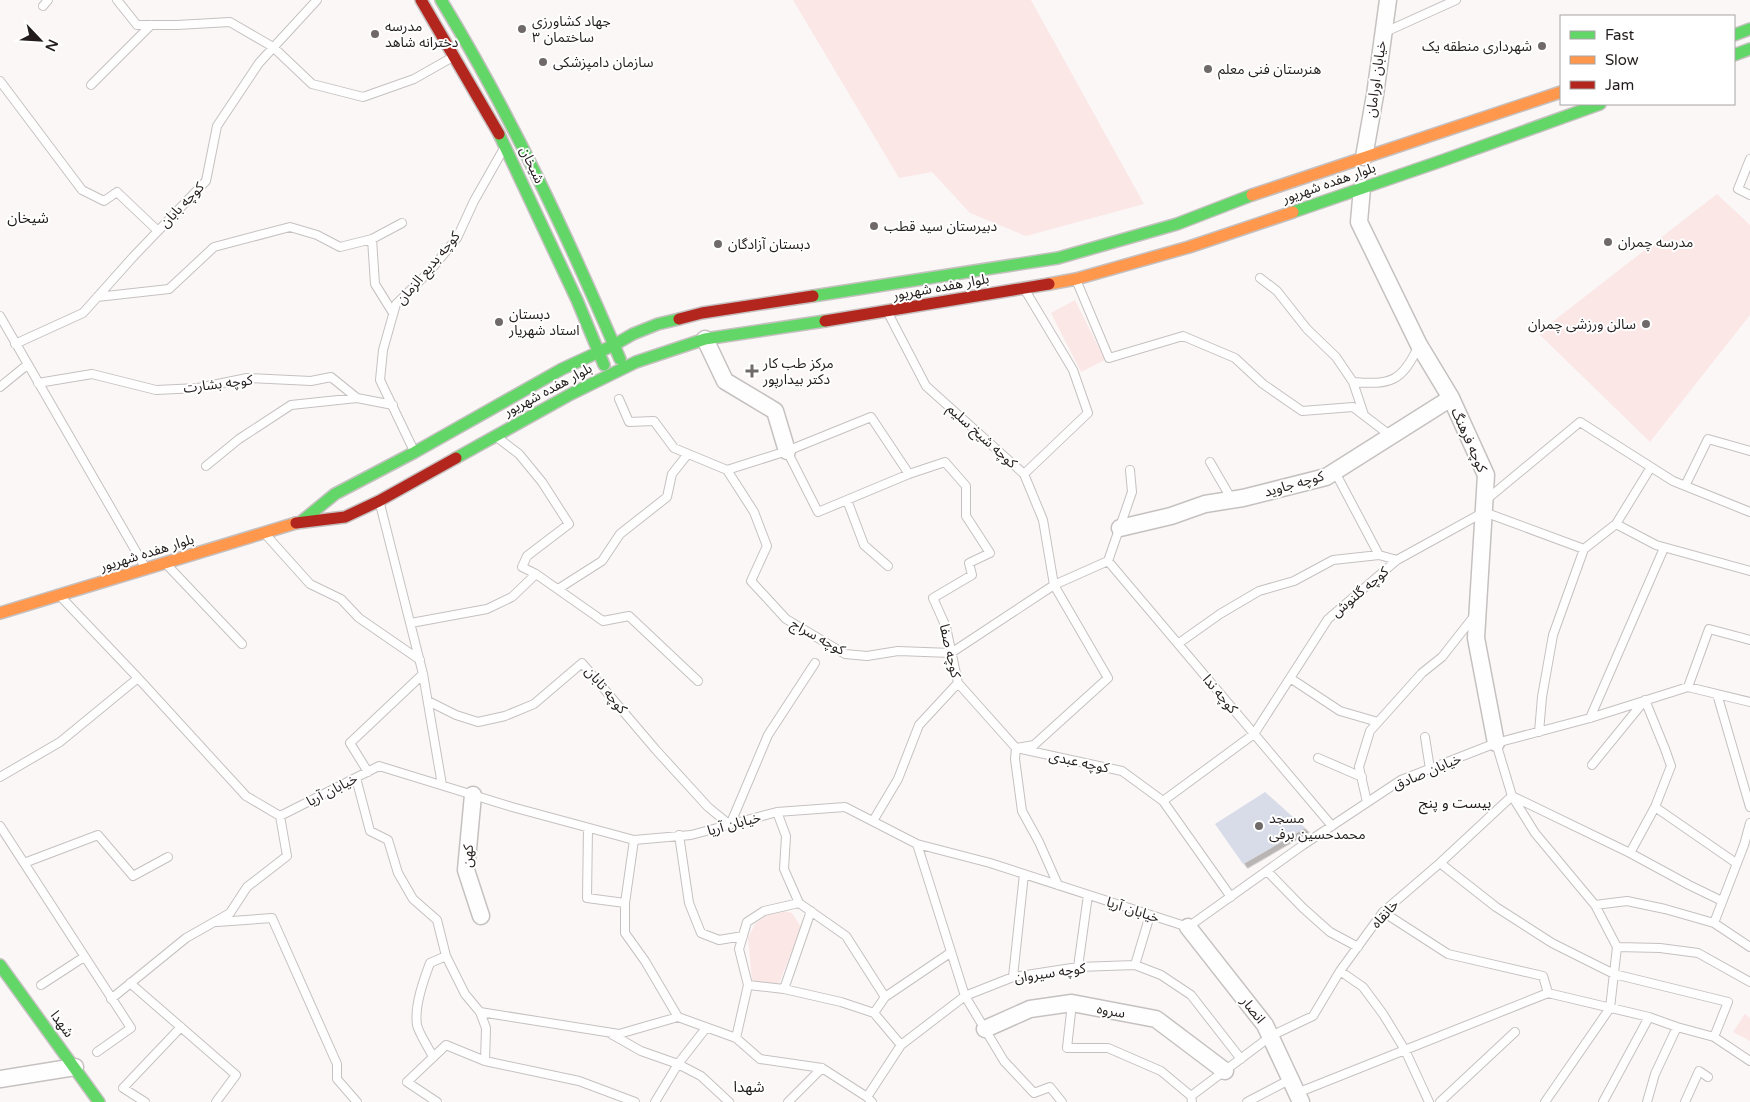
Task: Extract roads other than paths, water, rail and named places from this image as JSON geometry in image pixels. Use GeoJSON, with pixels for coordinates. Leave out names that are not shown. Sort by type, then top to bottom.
{"type":"FeatureCollection","features":[{"type":"Feature","properties":{"kind":"street","name":"شیخان"},"geometry":{"type":"LineString","coordinates":[[421,0],[505,144],[599,351],[608,375]]}},
{"type":"Feature","properties":{"kind":"street","name":"شیخان"},"geometry":{"type":"LineString","coordinates":[[441,0],[518,134],[624,368]]}},
{"type":"Feature","properties":{"kind":"street","name":"خیابان اورامان"},"geometry":{"type":"LineString","coordinates":[[1364,158],[1388,0]]}},
{"type":"Feature","properties":{"kind":"street"},"geometry":{"type":"LineString","coordinates":[[1735,35],[1750,30]]}},
{"type":"Feature","properties":{"kind":"street"},"geometry":{"type":"LineString","coordinates":[[455,56],[469,48]]}},
{"type":"Feature","properties":{"kind":"street"},"geometry":{"type":"LineString","coordinates":[[1735,55],[1750,49]]}},
{"type":"Feature","properties":{"kind":"street","name":"بلوار هفده شهریور"},"geometry":{"type":"LineString","coordinates":[[302,521],[335,494],[415,452],[562,369],[658,324],[702,314],[1058,258],[1176,224],[1262,191],[1560,92]]}},
{"type":"Feature","properties":{"kind":"street","name":"بلوار هفده شهریور"},"geometry":{"type":"LineString","coordinates":[[0,613],[302,521],[345,517],[379,501],[608,375],[663,352],[705,339],[1076,279],[1189,247],[1597,105]]}},
{"type":"Feature","properties":{"kind":"street"},"geometry":{"type":"LineString","coordinates":[[1362,188],[1364,158]]}},
{"type":"Feature","properties":{"kind":"street","name":"کوچه فرهنگ"},"geometry":{"type":"LineString","coordinates":[[1362,188],[1359,222],[1419,345],[1451,398],[1486,475],[1476,638],[1496,743]]}},
{"type":"Feature","properties":{"kind":"street"},"geometry":{"type":"LineString","coordinates":[[705,339],[725,381],[775,411],[787,451]]}},
{"type":"Feature","properties":{"kind":"street","name":"کوچه جاوید"},"geometry":{"type":"LineString","coordinates":[[1120,528],[1171,516],[1205,504],[1232,500],[1326,477],[1451,398]]}},
{"type":"Feature","properties":{"kind":"street","name":"کهن"},"geometry":{"type":"LineString","coordinates":[[473,795],[466,870],[481,916]]}},
{"type":"Feature","properties":{"kind":"street","name":"انصار"},"geometry":{"type":"LineString","coordinates":[[1188,927],[1265,1025],[1296,1091]]}},
{"type":"Feature","properties":{"kind":"street","name":"شهدا"},"geometry":{"type":"LineString","coordinates":[[0,965],[99,1102]]}},
{"type":"Feature","properties":{"kind":"street","name":"سروه"},"geometry":{"type":"LineString","coordinates":[[985,1028],[1030,1008],[1072,1003],[1156,1019],[1225,1070]]}},
{"type":"Feature","properties":{"kind":"street"},"geometry":{"type":"LineString","coordinates":[[0,1078],[75,1067]]}},
{"type":"Feature","properties":{"kind":"lane"},"geometry":{"type":"LineString","coordinates":[[117,0],[137,25],[230,22],[273,47],[312,84],[363,97],[414,79],[455,56]]}},
{"type":"Feature","properties":{"kind":"lane","name":"کوچه بابان"},"geometry":{"type":"LineString","coordinates":[[15,344],[83,312],[206,181],[217,126],[259,63],[316,0]]}},
{"type":"Feature","properties":{"kind":"lane"},"geometry":{"type":"LineString","coordinates":[[1383,33],[1456,0]]}},
{"type":"Feature","properties":{"kind":"lane"},"geometry":{"type":"LineString","coordinates":[[91,85],[152,25]]}},
{"type":"Feature","properties":{"kind":"lane"},"geometry":{"type":"LineString","coordinates":[[0,81],[82,190],[104,201],[118,192],[158,230]]}},
{"type":"Feature","properties":{"kind":"lane","name":"کوچه بدیع الزمان"},"geometry":{"type":"LineString","coordinates":[[415,452],[380,380],[383,350],[393,313],[396,304],[429,272],[457,238],[474,201],[505,144]]}},
{"type":"Feature","properties":{"kind":"lane"},"geometry":{"type":"LineString","coordinates":[[1750,160],[1738,189],[1750,195]]}},
{"type":"Feature","properties":{"kind":"lane"},"geometry":{"type":"LineString","coordinates":[[97,297],[170,289],[214,248],[290,227],[317,234],[340,246],[372,239],[402,223]]}},
{"type":"Feature","properties":{"kind":"lane"},"geometry":{"type":"LineString","coordinates":[[372,239],[375,284],[393,313]]}},
{"type":"Feature","properties":{"kind":"lane"},"geometry":{"type":"LineString","coordinates":[[1260,278],[1277,291],[1308,329],[1336,357],[1353,382],[1364,415]]}},
{"type":"Feature","properties":{"kind":"lane"},"geometry":{"type":"LineString","coordinates":[[1076,279],[1109,358],[1183,336],[1235,358],[1263,384],[1302,411],[1353,407],[1391,436]]}},
{"type":"Feature","properties":{"kind":"lane"},"geometry":{"type":"LineString","coordinates":[[1023,288],[1074,370],[1088,414],[1024,474]]}},
{"type":"Feature","properties":{"kind":"lane","name":"کوچه شیخ سلیم"},"geometry":{"type":"LineString","coordinates":[[887,311],[926,386],[1024,474],[1043,520],[1054,584],[1108,678],[1034,746],[1016,748]]}},
{"type":"Feature","properties":{"kind":"lane"},"geometry":{"type":"LineString","coordinates":[[0,316],[146,568]]}},
{"type":"Feature","properties":{"kind":"lane"},"geometry":{"type":"LineString","coordinates":[[1353,382],[1378,384],[1397,377],[1410,365],[1419,345]]}},
{"type":"Feature","properties":{"kind":"lane"},"geometry":{"type":"LineString","coordinates":[[0,387],[28,365]]}},
{"type":"Feature","properties":{"kind":"lane","name":"کوچه بشارت"},"geometry":{"type":"LineString","coordinates":[[38,383],[92,374],[156,390],[198,388],[248,378],[311,381],[331,377],[357,398],[392,406]]}},
{"type":"Feature","properties":{"kind":"lane"},"geometry":{"type":"LineString","coordinates":[[206,466],[239,439],[291,405],[357,398]]}},
{"type":"Feature","properties":{"kind":"lane"},"geometry":{"type":"LineString","coordinates":[[619,400],[629,422],[654,421],[674,448],[727,470],[787,451],[871,417],[909,474],[818,512],[787,451]]}},
{"type":"Feature","properties":{"kind":"lane","name":"کوچه گلنوش"},"geometry":{"type":"LineString","coordinates":[[1254,734],[1328,618],[1397,560],[1484,506],[1580,422],[1651,467]]}},
{"type":"Feature","properties":{"kind":"lane"},"geometry":{"type":"LineString","coordinates":[[495,436],[519,454],[542,482],[569,524],[527,556],[522,567],[536,574],[603,621],[629,616],[698,681]]}},
{"type":"Feature","properties":{"kind":"lane"},"geometry":{"type":"LineString","coordinates":[[1685,486],[1708,439],[1750,451]]}},
{"type":"Feature","properties":{"kind":"lane"},"geometry":{"type":"LineString","coordinates":[[558,589],[602,561],[620,534],[667,497],[672,474],[688,455]]}},
{"type":"Feature","properties":{"kind":"lane","name":"کوچه صفا"},"geometry":{"type":"LineString","coordinates":[[873,821],[898,779],[919,725],[958,683],[946,626],[933,598],[972,575],[969,563],[990,553],[966,516],[966,486],[945,462],[909,474]]}},
{"type":"Feature","properties":{"kind":"lane"},"geometry":{"type":"LineString","coordinates":[[1210,462],[1232,500]]}},
{"type":"Feature","properties":{"kind":"lane"},"geometry":{"type":"LineString","coordinates":[[1540,732],[1542,697],[1553,635],[1584,549],[1616,524],[1651,467],[1673,481],[1750,512]]}},
{"type":"Feature","properties":{"kind":"lane","name":"کوچه سراج"},"geometry":{"type":"LineString","coordinates":[[727,470],[754,512],[767,546],[752,581],[786,619],[846,654],[867,656],[898,651],[951,653]]}},
{"type":"Feature","properties":{"kind":"lane"},"geometry":{"type":"LineString","coordinates":[[951,653],[1054,584],[1108,561],[1132,492],[1130,470]]}},
{"type":"Feature","properties":{"kind":"lane"},"geometry":{"type":"LineString","coordinates":[[1335,472],[1379,554]]}},
{"type":"Feature","properties":{"kind":"lane"},"geometry":{"type":"LineString","coordinates":[[847,500],[864,545],[888,566]]}},
{"type":"Feature","properties":{"kind":"lane"},"geometry":{"type":"LineString","coordinates":[[379,501],[424,674],[442,785]]}},
{"type":"Feature","properties":{"kind":"lane"},"geometry":{"type":"LineString","coordinates":[[1484,506],[1584,549]]}},
{"type":"Feature","properties":{"kind":"lane"},"geometry":{"type":"LineString","coordinates":[[1616,524],[1664,548],[1750,571]]}},
{"type":"Feature","properties":{"kind":"lane"},"geometry":{"type":"LineString","coordinates":[[264,533],[310,584],[341,599],[359,618],[420,660]]}},
{"type":"Feature","properties":{"kind":"lane"},"geometry":{"type":"LineString","coordinates":[[1590,718],[1664,548]]}},
{"type":"Feature","properties":{"kind":"lane"},"geometry":{"type":"LineString","coordinates":[[1179,644],[1220,614],[1259,591],[1294,581],[1333,560],[1379,554],[1397,560]]}},
{"type":"Feature","properties":{"kind":"lane","name":"کوچه ندا"},"geometry":{"type":"LineString","coordinates":[[1108,561],[1332,826]]}},
{"type":"Feature","properties":{"kind":"lane"},"geometry":{"type":"LineString","coordinates":[[165,563],[242,644]]}},
{"type":"Feature","properties":{"kind":"lane"},"geometry":{"type":"LineString","coordinates":[[411,623],[487,609],[512,597],[536,574]]}},
{"type":"Feature","properties":{"kind":"lane"},"geometry":{"type":"LineString","coordinates":[[59,595],[246,796],[280,816],[287,856],[247,887],[230,913],[186,938],[111,998]]}},
{"type":"Feature","properties":{"kind":"lane"},"geometry":{"type":"LineString","coordinates":[[1368,802],[1359,768],[1370,731],[1422,673],[1442,657],[1477,613]]}},
{"type":"Feature","properties":{"kind":"lane"},"geometry":{"type":"LineString","coordinates":[[1750,640],[1709,629],[1688,687],[1750,702]]}},
{"type":"Feature","properties":{"kind":"lane","name":"کوچه تابان"},"geometry":{"type":"LineString","coordinates":[[428,701],[456,715],[478,722],[505,716],[534,704],[582,663],[701,800],[730,825]]}},
{"type":"Feature","properties":{"kind":"lane"},"geometry":{"type":"LineString","coordinates":[[730,825],[768,735],[815,663]]}},
{"type":"Feature","properties":{"kind":"lane"},"geometry":{"type":"LineString","coordinates":[[368,772],[350,744],[424,674]]}},
{"type":"Feature","properties":{"kind":"lane"},"geometry":{"type":"LineString","coordinates":[[0,777],[60,742],[138,678]]}},
{"type":"Feature","properties":{"kind":"lane"},"geometry":{"type":"LineString","coordinates":[[1290,678],[1340,711],[1378,722]]}},
{"type":"Feature","properties":{"kind":"lane"},"geometry":{"type":"LineString","coordinates":[[958,683],[1016,748],[1015,759],[1022,810],[1058,885]]}},
{"type":"Feature","properties":{"kind":"lane","name":"خیابان صادق"},"geometry":{"type":"LineString","coordinates":[[1188,927],[1401,780],[1496,743],[1590,718],[1688,687]]}},
{"type":"Feature","properties":{"kind":"lane"},"geometry":{"type":"LineString","coordinates":[[1717,694],[1750,807]]}},
{"type":"Feature","properties":{"kind":"lane"},"geometry":{"type":"LineString","coordinates":[[1592,765],[1645,700],[1665,748],[1670,766],[1655,807],[1630,853]]}},
{"type":"Feature","properties":{"kind":"lane"},"geometry":{"type":"LineString","coordinates":[[1163,801],[1254,734]]}},
{"type":"Feature","properties":{"kind":"lane"},"geometry":{"type":"LineString","coordinates":[[1425,737],[1430,769]]}},
{"type":"Feature","properties":{"kind":"lane"},"geometry":{"type":"LineString","coordinates":[[1496,743],[1512,796],[1535,833],[1595,905],[1617,947],[1610,1008],[1545,1102]]}},
{"type":"Feature","properties":{"kind":"lane","name":"کوچه عبدی"},"geometry":{"type":"LineString","coordinates":[[1016,748],[1122,771],[1163,801],[1231,897]]}},
{"type":"Feature","properties":{"kind":"lane"},"geometry":{"type":"LineString","coordinates":[[1318,758],[1362,777]]}},
{"type":"Feature","properties":{"kind":"lane","name":"خیابان آریا"},"geometry":{"type":"LineString","coordinates":[[280,816],[379,766],[473,795],[634,840],[690,835],[778,812],[845,807],[916,844],[990,863],[1188,927]]}},
{"type":"Feature","properties":{"kind":"lane"},"geometry":{"type":"LineString","coordinates":[[356,778],[370,831],[388,840],[398,873],[413,899],[437,920],[446,956],[465,994],[480,1012],[486,1028],[485,1061]]}},
{"type":"Feature","properties":{"kind":"lane"},"geometry":{"type":"LineString","coordinates":[[1512,796],[1630,853],[1722,901]]}},
{"type":"Feature","properties":{"kind":"lane","name":"خانقاه"},"geometry":{"type":"LineString","coordinates":[[1192,1099],[1225,1070],[1271,1036],[1313,1016],[1340,970],[1383,912],[1440,864],[1512,796]]}},
{"type":"Feature","properties":{"kind":"lane"},"geometry":{"type":"LineString","coordinates":[[1655,807],[1736,863]]}},
{"type":"Feature","properties":{"kind":"lane"},"geometry":{"type":"LineString","coordinates":[[778,812],[786,836],[784,869],[799,903],[846,936],[884,997]]}},
{"type":"Feature","properties":{"kind":"lane"},"geometry":{"type":"LineString","coordinates":[[1714,923],[1736,863],[1747,846],[1750,823]]}},
{"type":"Feature","properties":{"kind":"lane"},"geometry":{"type":"LineString","coordinates":[[0,826],[131,1028],[96,1052]]}},
{"type":"Feature","properties":{"kind":"lane"},"geometry":{"type":"LineString","coordinates":[[588,828],[587,898],[625,903]]}},
{"type":"Feature","properties":{"kind":"lane"},"geometry":{"type":"LineString","coordinates":[[24,863],[98,835],[133,876],[168,857]]}},
{"type":"Feature","properties":{"kind":"lane"},"geometry":{"type":"LineString","coordinates":[[679,835],[689,903],[702,933],[719,940],[743,936]]}},
{"type":"Feature","properties":{"kind":"lane"},"geometry":{"type":"LineString","coordinates":[[634,840],[625,903],[625,933],[645,961],[678,1017]]}},
{"type":"Feature","properties":{"kind":"lane"},"geometry":{"type":"LineString","coordinates":[[916,844],[965,996],[1004,1061],[1034,1093],[1050,1086],[1062,1102]]}},
{"type":"Feature","properties":{"kind":"lane"},"geometry":{"type":"LineString","coordinates":[[1440,864],[1496,907],[1552,943],[1614,974],[1728,1002],[1714,1037]]}},
{"type":"Feature","properties":{"kind":"lane"},"geometry":{"type":"LineString","coordinates":[[1267,872],[1302,908],[1330,932],[1358,947]]}},
{"type":"Feature","properties":{"kind":"lane"},"geometry":{"type":"LineString","coordinates":[[1013,977],[1024,874]]}},
{"type":"Feature","properties":{"kind":"lane"},"geometry":{"type":"LineString","coordinates":[[1078,967],[1088,895]]}},
{"type":"Feature","properties":{"kind":"lane"},"geometry":{"type":"LineString","coordinates":[[1595,905],[1626,901],[1665,908],[1714,923],[1750,947]]}},
{"type":"Feature","properties":{"kind":"lane"},"geometry":{"type":"LineString","coordinates":[[736,1038],[748,985],[739,949],[747,922],[764,911],[799,903]]}},
{"type":"Feature","properties":{"kind":"lane"},"geometry":{"type":"LineString","coordinates":[[784,989],[810,912]]}},
{"type":"Feature","properties":{"kind":"lane"},"geometry":{"type":"LineString","coordinates":[[1383,912],[1448,954],[1543,976],[1548,994]]}},
{"type":"Feature","properties":{"kind":"lane"},"geometry":{"type":"LineString","coordinates":[[1135,965],[1150,915]]}},
{"type":"Feature","properties":{"kind":"lane"},"geometry":{"type":"LineString","coordinates":[[214,922],[272,918],[337,1064],[337,1079],[357,1102]]}},
{"type":"Feature","properties":{"kind":"lane"},"geometry":{"type":"LineString","coordinates":[[1617,947],[1660,948],[1698,953],[1750,982]]}},
{"type":"Feature","properties":{"kind":"lane"},"geometry":{"type":"LineString","coordinates":[[874,1013],[884,997],[950,953]]}},
{"type":"Feature","properties":{"kind":"lane"},"geometry":{"type":"LineString","coordinates":[[433,1057],[417,1025],[418,1004],[430,963],[446,956]]}},
{"type":"Feature","properties":{"kind":"lane"},"geometry":{"type":"LineString","coordinates":[[41,985],[84,957]]}},
{"type":"Feature","properties":{"kind":"lane","name":"کوچه سیروان"},"geometry":{"type":"LineString","coordinates":[[870,1099],[902,1045],[965,996],[1013,977],[1078,967],[1135,965],[1161,975],[1192,995],[1241,1059]]}},
{"type":"Feature","properties":{"kind":"lane"},"geometry":{"type":"LineString","coordinates":[[1340,970],[1363,987],[1383,1014],[1405,1050],[1429,1102]]}},
{"type":"Feature","properties":{"kind":"lane"},"geometry":{"type":"LineString","coordinates":[[130,983],[236,1075],[216,1102]]}},
{"type":"Feature","properties":{"kind":"lane"},"geometry":{"type":"LineString","coordinates":[[748,985],[784,989],[841,1002],[874,1013],[902,1045]]}},
{"type":"Feature","properties":{"kind":"lane"},"geometry":{"type":"LineString","coordinates":[[1247,1102],[1296,1091],[1548,994],[1649,1017],[1714,1037],[1750,1061]]}},
{"type":"Feature","properties":{"kind":"lane"},"geometry":{"type":"LineString","coordinates":[[1072,1003],[1067,1048],[1108,1048],[1162,1071],[1192,1099]]}},
{"type":"Feature","properties":{"kind":"lane"},"geometry":{"type":"LineString","coordinates":[[480,1012],[619,1034],[678,1017],[736,1038],[760,1059],[822,1068],[870,1099]]}},
{"type":"Feature","properties":{"kind":"lane"},"geometry":{"type":"LineString","coordinates":[[1603,1102],[1649,1017]]}},
{"type":"Feature","properties":{"kind":"lane"},"geometry":{"type":"LineString","coordinates":[[145,1102],[124,1088],[181,1027]]}},
{"type":"Feature","properties":{"kind":"lane"},"geometry":{"type":"LineString","coordinates":[[1647,1102],[1655,1074],[1677,1027]]}},
{"type":"Feature","properties":{"kind":"lane"},"geometry":{"type":"LineString","coordinates":[[655,1102],[678,1064],[706,1028]]}},
{"type":"Feature","properties":{"kind":"lane"},"geometry":{"type":"LineString","coordinates":[[608,1032],[641,1051],[678,1064],[700,1076],[730,1102]]}},
{"type":"Feature","properties":{"kind":"lane"},"geometry":{"type":"LineString","coordinates":[[1440,1102],[1516,1032]]}},
{"type":"Feature","properties":{"kind":"lane"},"geometry":{"type":"LineString","coordinates":[[437,1102],[407,1082],[446,1045],[485,1061],[578,1081],[635,1102]]}},
{"type":"Feature","properties":{"kind":"lane"},"geometry":{"type":"LineString","coordinates":[[788,1102],[822,1068]]}},
{"type":"Feature","properties":{"kind":"lane"},"geometry":{"type":"LineString","coordinates":[[1685,1102],[1699,1071],[1708,1077]]}},
{"type":"Feature","properties":{"kind":"lane"},"geometry":{"type":"LineString","coordinates":[[609,1102],[610,1092]]}},
{"type":"Feature","properties":{"kind":"place","name":"جهاد کشاورزی ساختمان ۳"},"geometry":{"type":"Point","coordinates":[522,29]}},
{"type":"Feature","properties":{"kind":"place","name":"مدرسه دخترانه شاهد"},"geometry":{"type":"Point","coordinates":[375,34]}},
{"type":"Feature","properties":{"kind":"place","name":"شهرداری منطقه یک"},"geometry":{"type":"Point","coordinates":[1542,46]}},
{"type":"Feature","properties":{"kind":"place","name":"سازمان دامپزشکی"},"geometry":{"type":"Point","coordinates":[543,62]}},
{"type":"Feature","properties":{"kind":"place","name":"هنرستان فنی معلم"},"geometry":{"type":"Point","coordinates":[1208,69]}},
{"type":"Feature","properties":{"kind":"place","name":"دبیرستان سید قطب"},"geometry":{"type":"Point","coordinates":[874,226]}},
{"type":"Feature","properties":{"kind":"place","name":"مدرسه چمران"},"geometry":{"type":"Point","coordinates":[1608,242]}},
{"type":"Feature","properties":{"kind":"place","name":"دبستان آزادگان"},"geometry":{"type":"Point","coordinates":[718,244]}},
{"type":"Feature","properties":{"kind":"place","name":"دبستان استاد شهریار"},"geometry":{"type":"Point","coordinates":[499,322]}},
{"type":"Feature","properties":{"kind":"place","name":"سالن ورزشی چمران"},"geometry":{"type":"Point","coordinates":[1646,324]}},
{"type":"Feature","properties":{"kind":"place","name":"مرکز طب کار دکتر بیدارپور"},"geometry":{"type":"Point","coordinates":[752,371]}},
{"type":"Feature","properties":{"kind":"place","name":"مسجد محمدحسین برفی"},"geometry":{"type":"Point","coordinates":[1259,826]}},
{"type":"Feature","properties":{"kind":"district","name":"شیخان"},"geometry":{"type":"Point","coordinates":[28,218]}},
{"type":"Feature","properties":{"kind":"district","name":"بیست و پنج"},"geometry":{"type":"Point","coordinates":[1455,803]}},
{"type":"Feature","properties":{"kind":"district","name":"شهدا"},"geometry":{"type":"Point","coordinates":[749,1087]}}]}
